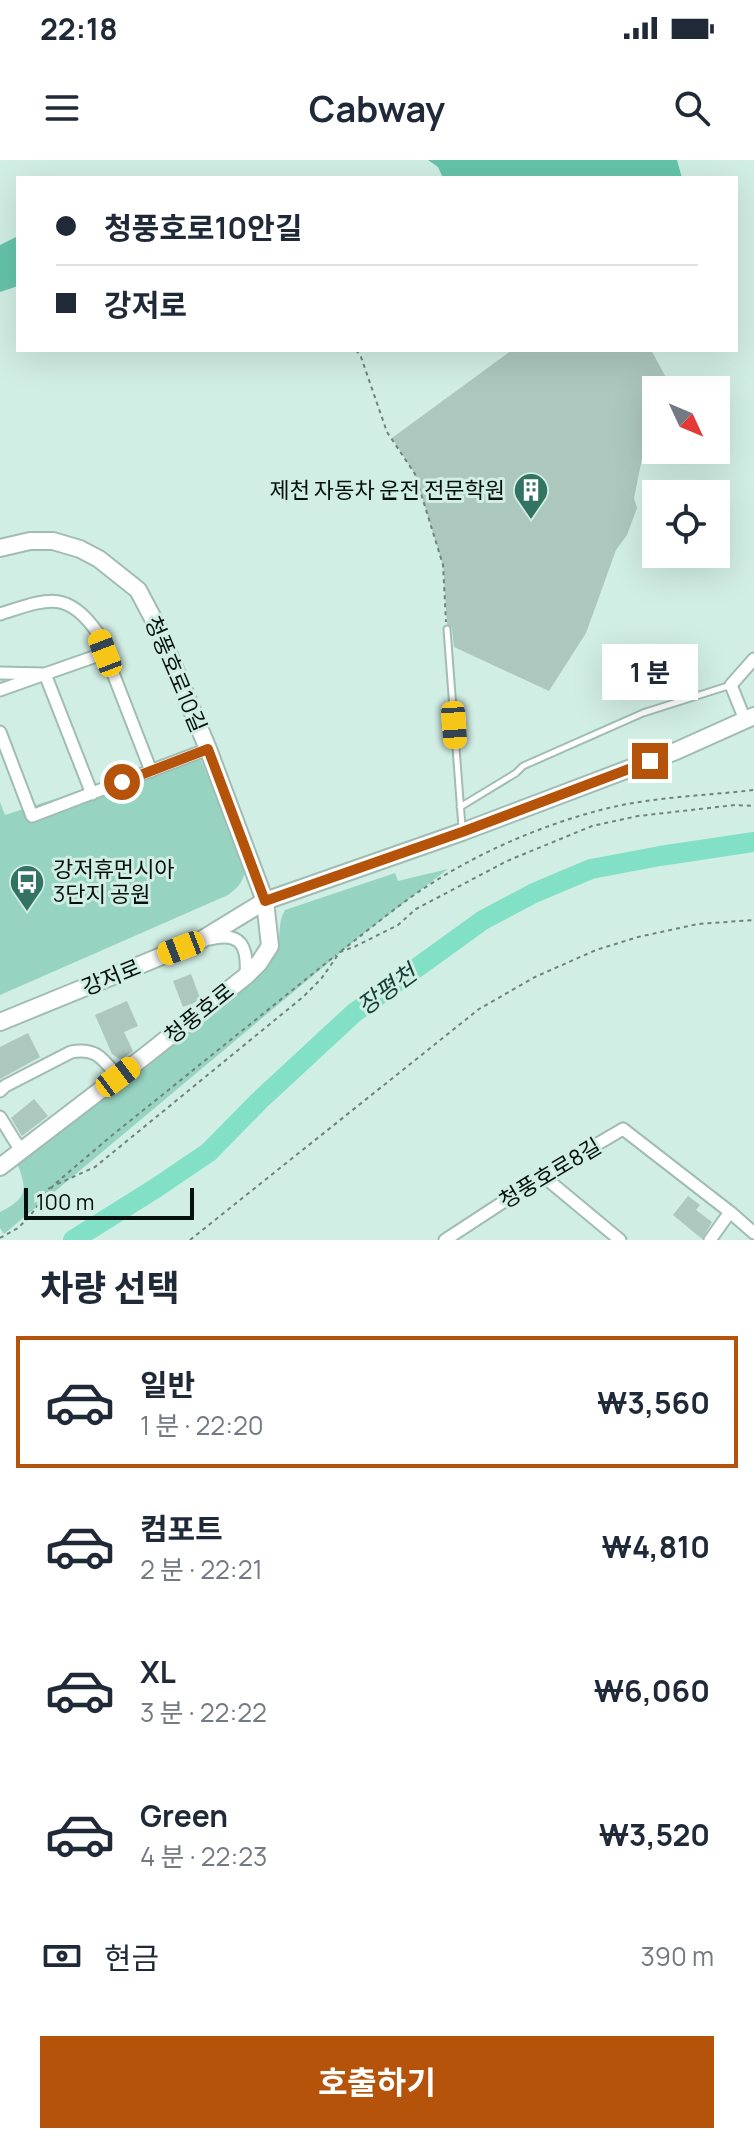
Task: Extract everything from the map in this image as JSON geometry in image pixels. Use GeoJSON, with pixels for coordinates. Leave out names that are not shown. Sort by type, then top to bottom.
{"type":"FeatureCollection","features":[{"type":"Feature","properties":{"kind":"street","name":"청풍호로10길"},"geometry":{"type":"LineString","coordinates":[[0,548],[30,541],[53,541],[80,549],[99,559],[138,590],[157,626],[208,749],[265,901]]}},
{"type":"Feature","properties":{"kind":"street"},"geometry":{"type":"LineString","coordinates":[[0,614],[40,601],[55,600],[77,609],[87,618],[97,632],[151,771]]}},
{"type":"Feature","properties":{"kind":"street"},"geometry":{"type":"LineString","coordinates":[[0,690],[105,653]]}},
{"type":"Feature","properties":{"kind":"street"},"geometry":{"type":"LineString","coordinates":[[749,718],[731,685],[754,659]]}},
{"type":"Feature","properties":{"kind":"street"},"geometry":{"type":"LineString","coordinates":[[0,673],[45,674]]}},
{"type":"Feature","properties":{"kind":"street"},"geometry":{"type":"LineString","coordinates":[[45,674],[92,794]]}},
{"type":"Feature","properties":{"kind":"street","name":"강저로"},"geometry":{"type":"LineString","coordinates":[[0,1022],[201,940],[265,901],[462,832],[676,751],[749,718]]}},
{"type":"Feature","properties":{"kind":"street"},"geometry":{"type":"LineString","coordinates":[[0,732],[32,816],[208,749]]}},
{"type":"Feature","properties":{"kind":"street","name":"청풍호로"},"geometry":{"type":"LineString","coordinates":[[0,1167],[246,976],[270,946],[265,901]]}},
{"type":"Feature","properties":{"kind":"street","name":"청풍호로"},"geometry":{"type":"LineString","coordinates":[[201,940],[221,936],[239,940],[246,954],[246,976]]}},
{"type":"Feature","properties":{"kind":"street"},"geometry":{"type":"LineString","coordinates":[[0,1091],[71,1052],[81,1050],[93,1052],[118,1077]]}},
{"type":"Feature","properties":{"kind":"street"},"geometry":{"type":"LineString","coordinates":[[0,1117],[21,1151]]}},
{"type":"Feature","properties":{"kind":"street","name":"청풍호로8길"},"geometry":{"type":"LineString","coordinates":[[446,1240],[543,1176],[623,1129],[754,1233]]}},
{"type":"Feature","properties":{"kind":"street"},"geometry":{"type":"LineString","coordinates":[[543,1176],[620,1240]]}},
{"type":"Feature","properties":{"kind":"street"},"geometry":{"type":"LineString","coordinates":[[710,1240],[730,1212]]}},
{"type":"Feature","properties":{"kind":"lane"},"geometry":{"type":"LineString","coordinates":[[447,629],[462,832]]}},
{"type":"Feature","properties":{"kind":"lane"},"geometry":{"type":"LineString","coordinates":[[460,807],[523,766],[643,713],[731,685]]}},
{"type":"Feature","properties":{"kind":"path"},"geometry":{"type":"LineString","coordinates":[[357,352],[387,432],[415,474],[443,565],[447,629]]}},
{"type":"Feature","properties":{"kind":"path"},"geometry":{"type":"LineString","coordinates":[[42,1194],[340,952],[429,885],[538,830],[596,811],[637,802],[754,790]]}},
{"type":"Feature","properties":{"kind":"path"},"geometry":{"type":"LineString","coordinates":[[0,1238],[18,1228],[53,1186],[95,1167],[303,997],[321,979],[340,952],[398,925],[416,909],[507,861],[592,826],[670,811],[754,806]]}},
{"type":"Feature","properties":{"kind":"path"},"geometry":{"type":"LineString","coordinates":[[190,1240],[479,1009],[512,990],[596,950],[638,937],[698,924],[754,920]]}},
{"type":"Feature","properties":{"kind":"green space"},"geometry":{"type":"Polygon","coordinates":[[[428,160],[677,160],[681,176],[442,176],[438,167],[428,160]]]}},
{"type":"Feature","properties":{"kind":"green space"},"geometry":{"type":"Polygon","coordinates":[[[16,237],[16,287],[0,292],[0,245],[16,237]]]}},
{"type":"Feature","properties":{"kind":"green space"},"geometry":{"type":"Polygon","coordinates":[[[198,753],[245,866],[243,879],[238,886],[228,895],[0,995],[0,802],[5,815],[198,753]]]}},
{"type":"Feature","properties":{"kind":"green space"},"geometry":{"type":"Polygon","coordinates":[[[448,869],[359,937],[4,1234],[0,1228],[0,1212],[16,1202],[23,1193],[23,1180],[17,1163],[268,964],[277,951],[285,910],[395,873],[398,881],[448,869]]]}},
{"type":"Feature","properties":{"kind":"building","name":"제천 자동차 운전 전문학원"},"geometry":{"type":"Polygon","coordinates":[[[509,352],[652,352],[665,376],[642,376],[642,459],[634,498],[637,508],[627,535],[616,550],[586,633],[549,691],[454,647],[452,628],[447,624],[443,565],[415,474],[392,438],[509,352]]]}},
{"type":"Feature","properties":{"kind":"building"},"geometry":{"type":"Polygon","coordinates":[[[191,974],[200,998],[183,1007],[173,981],[191,974]]]}},
{"type":"Feature","properties":{"kind":"building"},"geometry":{"type":"Polygon","coordinates":[[[127,1001],[138,1026],[124,1032],[133,1051],[121,1060],[112,1054],[95,1015],[127,1001]]]}},
{"type":"Feature","properties":{"kind":"building"},"geometry":{"type":"Polygon","coordinates":[[[28,1033],[40,1057],[0,1079],[0,1047],[28,1033]]]}},
{"type":"Feature","properties":{"kind":"building"},"geometry":{"type":"Polygon","coordinates":[[[34,1099],[48,1116],[22,1136],[11,1118],[34,1099]]]}},
{"type":"Feature","properties":{"kind":"building"},"geometry":{"type":"Polygon","coordinates":[[[688,1196],[700,1205],[696,1210],[712,1222],[702,1239],[673,1215],[688,1196]]]}},
{"type":"Feature","properties":{"kind":"waterway","name":"장평천"},"geometry":{"type":"LineString","coordinates":[[73,1240],[209,1152],[354,1013],[483,920],[534,893],[591,869],[754,842]]}},
{"type":"Feature","properties":{"kind":"place","name":"제천 자동차 운전 전문학원"},"geometry":{"type":"Point","coordinates":[531,521]}},
{"type":"Feature","properties":{"kind":"place","name":"강저휴먼시아 3단지 공원"},"geometry":{"type":"Point","coordinates":[27,913]}},
{"type":"Feature","properties":{"kind":"route"},"geometry":{"type":"LineString","coordinates":[[122,782],[208,749],[265,901],[462,832],[650,761]]}}]}
